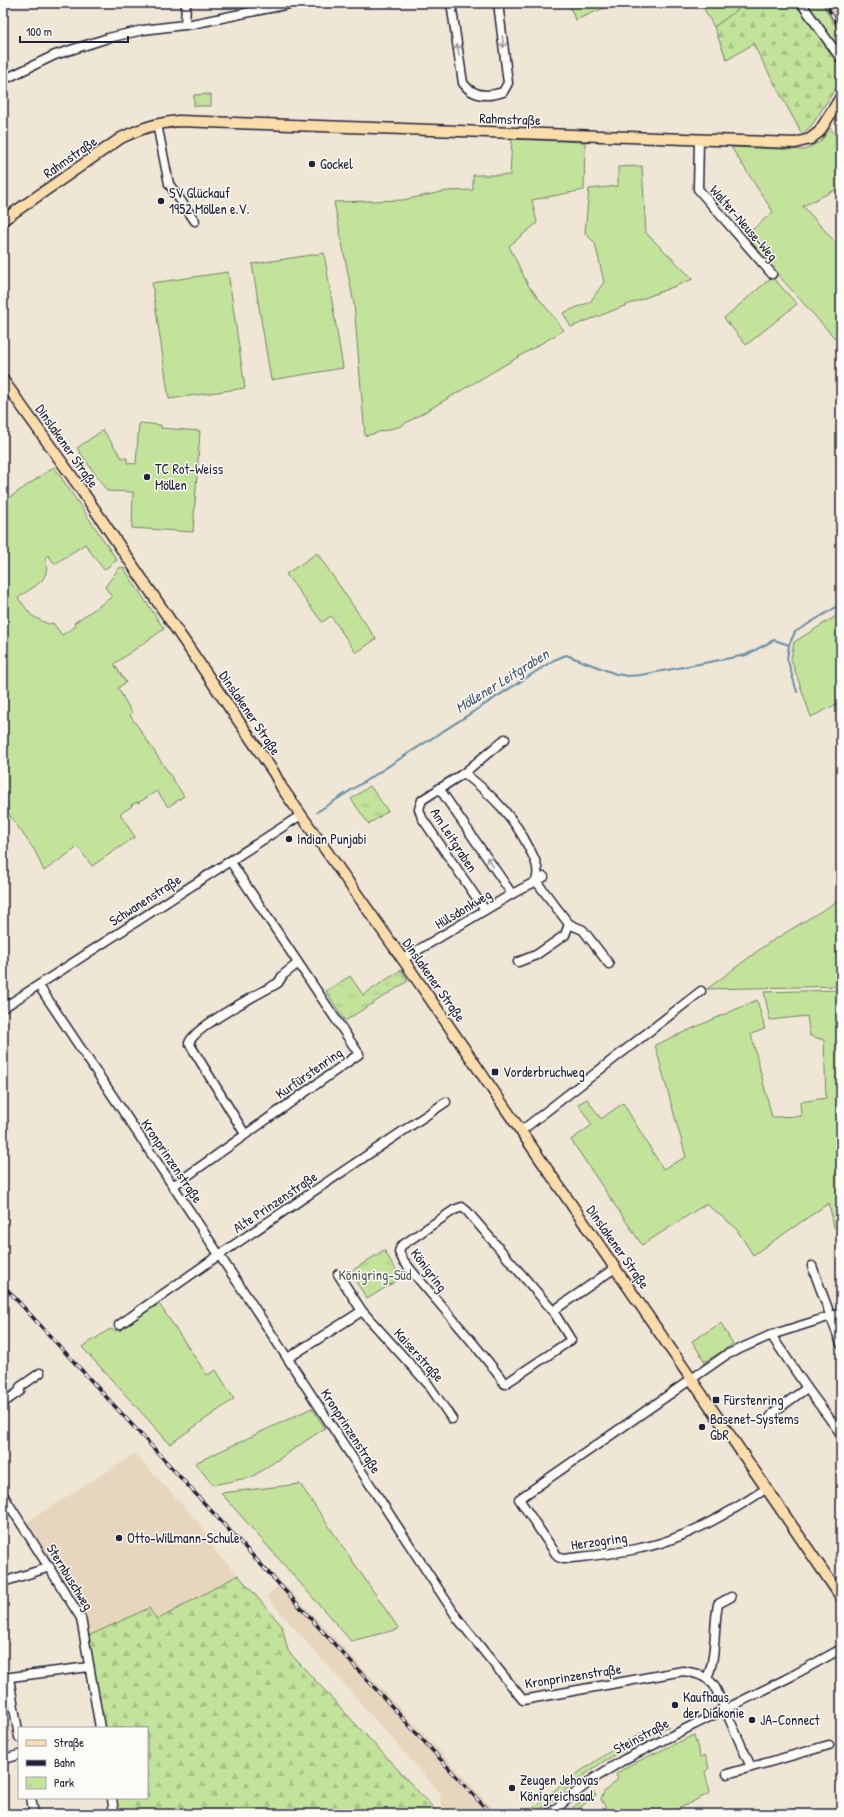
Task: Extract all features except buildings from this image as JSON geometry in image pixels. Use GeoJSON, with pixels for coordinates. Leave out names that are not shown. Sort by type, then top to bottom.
{"type":"FeatureCollection","features":[{"type":"Feature","properties":{"kind":"main road","name":"Rahmstraße"},"geometry":{"type":"LineString","coordinates":[[3,220],[121,138],[142,128],[157,124],[179,121],[795,143],[810,139],[819,132],[841,97]]}},
{"type":"Feature","properties":{"kind":"main road","name":"Dinslakener Straße"},"geometry":{"type":"LineString","coordinates":[[3,380],[78,485],[301,814],[841,1597]]}},
{"type":"Feature","properties":{"kind":"street"},"geometry":{"type":"LineString","coordinates":[[185,25],[186,3]]}},
{"type":"Feature","properties":{"kind":"street"},"geometry":{"type":"LineString","coordinates":[[3,80],[55,55],[88,43],[144,30],[185,25],[294,3]]}},
{"type":"Feature","properties":{"kind":"street"},"geometry":{"type":"LineString","coordinates":[[451,3],[463,83],[468,90],[479,95],[494,95],[503,92],[508,83],[498,3]]}},
{"type":"Feature","properties":{"kind":"street"},"geometry":{"type":"LineString","coordinates":[[801,3],[841,59]]}},
{"type":"Feature","properties":{"kind":"street"},"geometry":{"type":"LineString","coordinates":[[157,124],[169,184],[195,221]]}},
{"type":"Feature","properties":{"kind":"street","name":"Walter-Neuse-Weg"},"geometry":{"type":"LineString","coordinates":[[699,140],[698,189],[772,274]]}},
{"type":"Feature","properties":{"kind":"street","name":"Am Leitgraben"},"geometry":{"type":"LineString","coordinates":[[485,910],[422,818],[419,809],[422,800],[464,774],[505,740]]}},
{"type":"Feature","properties":{"kind":"street"},"geometry":{"type":"LineString","coordinates":[[464,774],[486,790],[505,809],[522,833],[537,866],[539,873],[536,881],[569,924],[583,930],[609,964]]}},
{"type":"Feature","properties":{"kind":"street","name":"Am Leitgraben"},"geometry":{"type":"LineString","coordinates":[[440,788],[512,894]]}},
{"type":"Feature","properties":{"kind":"street","name":"Schwanenstraße"},"geometry":{"type":"LineString","coordinates":[[3,1008],[301,814]]}},
{"type":"Feature","properties":{"kind":"street","name":"Kurfürstenring"},"geometry":{"type":"LineString","coordinates":[[172,1186],[358,1054],[230,861]]}},
{"type":"Feature","properties":{"kind":"street","name":"Hülsdonkweg"},"geometry":{"type":"LineString","coordinates":[[403,960],[512,894],[544,877]]}},
{"type":"Feature","properties":{"kind":"street"},"geometry":{"type":"LineString","coordinates":[[518,962],[536,955],[565,935],[569,924]]}},
{"type":"Feature","properties":{"kind":"street"},"geometry":{"type":"LineString","coordinates":[[245,1134],[189,1043],[196,1032],[278,983],[282,976],[298,964]]}},
{"type":"Feature","properties":{"kind":"street","name":"Kronprinzenstraße"},"geometry":{"type":"LineString","coordinates":[[38,986],[288,1358],[462,1624],[522,1700],[683,1671],[698,1673],[707,1678]]}},
{"type":"Feature","properties":{"kind":"street"},"geometry":{"type":"LineString","coordinates":[[521,1131],[701,991]]}},
{"type":"Feature","properties":{"kind":"street","name":"Alte Prinzenstraße"},"geometry":{"type":"LineString","coordinates":[[119,1325],[219,1255],[446,1102]]}},
{"type":"Feature","properties":{"kind":"street","name":"Königring"},"geometry":{"type":"LineString","coordinates":[[462,1208],[467,1211],[553,1311],[571,1340],[505,1384],[472,1341],[406,1264],[400,1252],[401,1246],[454,1210],[462,1208]]}},
{"type":"Feature","properties":{"kind":"street"},"geometry":{"type":"LineString","coordinates":[[812,1266],[841,1344]]}},
{"type":"Feature","properties":{"kind":"street"},"geometry":{"type":"LineString","coordinates":[[553,1311],[615,1268]]}},
{"type":"Feature","properties":{"kind":"street","name":"Kaiserstraße"},"geometry":{"type":"LineString","coordinates":[[338,1274],[362,1311],[428,1384],[452,1419]]}},
{"type":"Feature","properties":{"kind":"street"},"geometry":{"type":"LineString","coordinates":[[288,1358],[362,1311]]}},
{"type":"Feature","properties":{"kind":"street"},"geometry":{"type":"LineString","coordinates":[[692,1379],[726,1355],[771,1335],[841,1313]]}},
{"type":"Feature","properties":{"kind":"street"},"geometry":{"type":"LineString","coordinates":[[771,1335],[807,1388],[841,1434]]}},
{"type":"Feature","properties":{"kind":"street"},"geometry":{"type":"LineString","coordinates":[[3,1403],[20,1391],[20,1387],[40,1373]]}},
{"type":"Feature","properties":{"kind":"street","name":"Herzogring"},"geometry":{"type":"LineString","coordinates":[[692,1379],[518,1498],[558,1557],[563,1559],[642,1548],[672,1538],[711,1521],[767,1488]]}},
{"type":"Feature","properties":{"kind":"street"},"geometry":{"type":"LineString","coordinates":[[769,1419],[775,1411],[807,1388]]}},
{"type":"Feature","properties":{"kind":"street","name":"Sternbuschweg"},"geometry":{"type":"LineString","coordinates":[[4,1497],[50,1567],[81,1618],[100,1727]]}},
{"type":"Feature","properties":{"kind":"street"},"geometry":{"type":"LineString","coordinates":[[3,1582],[50,1567]]}},
{"type":"Feature","properties":{"kind":"street"},"geometry":{"type":"LineString","coordinates":[[731,1597],[718,1604],[715,1620],[712,1666],[707,1678],[714,1685],[726,1709],[751,1767]]}},
{"type":"Feature","properties":{"kind":"street","name":"Steinstraße"},"geometry":{"type":"LineString","coordinates":[[549,1814],[593,1779],[648,1746],[790,1677],[840,1648]]}},
{"type":"Feature","properties":{"kind":"street"},"geometry":{"type":"LineString","coordinates":[[18,1732],[6,1678],[89,1667]]}},
{"type":"Feature","properties":{"kind":"street"},"geometry":{"type":"LineString","coordinates":[[727,1774],[829,1745]]}},
{"type":"Feature","properties":{"kind":"street"},"geometry":{"type":"LineString","coordinates":[[3,1759],[18,1755]]}},
{"type":"Feature","properties":{"kind":"street"},"geometry":{"type":"LineString","coordinates":[[31,1799],[34,1814]]}},
{"type":"Feature","properties":{"kind":"street"},"geometry":{"type":"LineString","coordinates":[[112,1799],[114,1814]]}},
{"type":"Feature","properties":{"kind":"shaded area"},"geometry":{"type":"Polygon","coordinates":[[[822,3],[837,3],[841,11],[841,36],[822,3]]]}},
{"type":"Feature","properties":{"kind":"shaded area","name":"Otto-Willmann-Schule"},"geometry":{"type":"Polygon","coordinates":[[[135,1454],[202,1526],[214,1550],[238,1575],[156,1621],[149,1608],[86,1637],[81,1618],[22,1525],[135,1454]]]}},
{"type":"Feature","properties":{"kind":"shaded area"},"geometry":{"type":"Polygon","coordinates":[[[283,1583],[498,1814],[451,1814],[442,1805],[440,1793],[266,1596],[283,1583]]]}},
{"type":"Feature","properties":{"kind":"green space"},"geometry":{"type":"Polygon","coordinates":[[[569,3],[617,3],[575,20],[569,3]]]}},
{"type":"Feature","properties":{"kind":"green space"},"geometry":{"type":"Polygon","coordinates":[[[701,3],[747,3],[714,27],[701,3]]]}},
{"type":"Feature","properties":{"kind":"green space"},"geometry":{"type":"Polygon","coordinates":[[[747,3],[798,3],[841,60],[841,80],[812,125],[802,134],[753,44],[727,60],[714,27],[747,3]]]}},
{"type":"Feature","properties":{"kind":"green space"},"geometry":{"type":"Polygon","coordinates":[[[805,3],[822,3],[841,36],[841,50],[805,3]]]}},
{"type":"Feature","properties":{"kind":"green space"},"geometry":{"type":"Polygon","coordinates":[[[211,94],[211,106],[194,106],[194,95],[211,94]]]}},
{"type":"Feature","properties":{"kind":"green space"},"geometry":{"type":"Polygon","coordinates":[[[830,128],[841,144],[841,191],[839,188],[803,206],[841,249],[841,345],[744,237],[773,212],[731,147],[805,150],[821,141],[830,128]]]}},
{"type":"Feature","properties":{"kind":"green space"},"geometry":{"type":"Polygon","coordinates":[[[512,139],[585,142],[584,190],[532,200],[537,223],[509,246],[528,285],[564,330],[401,426],[365,436],[354,304],[334,202],[403,200],[447,191],[473,190],[473,175],[510,175],[512,139]]]}},
{"type":"Feature","properties":{"kind":"green space"},"geometry":{"type":"Polygon","coordinates":[[[642,166],[646,233],[693,279],[571,327],[563,313],[590,302],[604,282],[595,243],[585,233],[589,189],[618,186],[618,167],[642,166]]]}},
{"type":"Feature","properties":{"kind":"green space"},"geometry":{"type":"Polygon","coordinates":[[[324,253],[343,368],[271,380],[252,264],[324,253]]]}},
{"type":"Feature","properties":{"kind":"green space"},"geometry":{"type":"Polygon","coordinates":[[[228,272],[245,388],[169,399],[152,283],[228,272]]]}},
{"type":"Feature","properties":{"kind":"green space"},"geometry":{"type":"Polygon","coordinates":[[[772,277],[797,304],[746,345],[724,318],[772,277]]]}},
{"type":"Feature","properties":{"kind":"green space","name":"TC Rot-Weiss Möllen"},"geometry":{"type":"Polygon","coordinates":[[[139,423],[161,425],[161,428],[200,431],[193,532],[132,528],[133,492],[107,491],[77,448],[103,430],[122,458],[127,458],[127,463],[136,464],[139,423]]]}},
{"type":"Feature","properties":{"kind":"green space"},"geometry":{"type":"Polygon","coordinates":[[[54,467],[117,560],[104,570],[85,544],[55,564],[48,555],[45,558],[47,566],[44,578],[18,598],[32,616],[48,624],[53,623],[62,635],[76,626],[74,623],[112,597],[105,587],[119,568],[123,567],[164,629],[114,664],[126,682],[118,688],[132,713],[130,715],[184,796],[168,807],[157,791],[138,803],[137,802],[131,805],[132,806],[120,814],[135,837],[92,866],[78,847],[44,871],[35,851],[3,806],[3,738],[7,735],[3,729],[3,502],[54,467]]]}},
{"type":"Feature","properties":{"kind":"green space"},"geometry":{"type":"Polygon","coordinates":[[[317,553],[376,639],[356,653],[331,616],[322,622],[286,574],[317,553]]]}},
{"type":"Feature","properties":{"kind":"green space"},"geometry":{"type":"Polygon","coordinates":[[[841,613],[841,702],[811,717],[791,659],[794,642],[841,613]]]}},
{"type":"Feature","properties":{"kind":"green space"},"geometry":{"type":"Polygon","coordinates":[[[370,786],[388,811],[369,824],[351,799],[370,786]]]}},
{"type":"Feature","properties":{"kind":"green space"},"geometry":{"type":"Polygon","coordinates":[[[841,899],[841,986],[707,989],[767,944],[841,899]]]}},
{"type":"Feature","properties":{"kind":"green space"},"geometry":{"type":"Polygon","coordinates":[[[401,970],[408,981],[345,1021],[326,991],[350,976],[363,995],[401,970]]]}},
{"type":"Feature","properties":{"kind":"green space"},"geometry":{"type":"Polygon","coordinates":[[[841,990],[841,1229],[834,1227],[829,1203],[753,1255],[735,1227],[706,1204],[642,1245],[571,1140],[592,1125],[578,1104],[587,1099],[601,1119],[623,1103],[663,1169],[686,1157],[655,1045],[757,1000],[765,1029],[751,1034],[772,1117],[801,1116],[800,1102],[826,1098],[824,1040],[810,1036],[807,1016],[770,1020],[764,992],[841,990]]]}},
{"type":"Feature","properties":{"kind":"green space","name":"Königring-Süd"},"geometry":{"type":"Polygon","coordinates":[[[384,1250],[401,1278],[367,1299],[350,1272],[384,1250]]]}},
{"type":"Feature","properties":{"kind":"green space"},"geometry":{"type":"Polygon","coordinates":[[[159,1304],[207,1375],[216,1370],[234,1399],[170,1444],[82,1347],[110,1329],[116,1331],[159,1304]]]}},
{"type":"Feature","properties":{"kind":"green space"},"geometry":{"type":"Polygon","coordinates":[[[721,1323],[733,1344],[705,1362],[692,1341],[721,1323]]]}},
{"type":"Feature","properties":{"kind":"green space"},"geometry":{"type":"Polygon","coordinates":[[[312,1408],[325,1428],[252,1477],[213,1485],[195,1463],[312,1408]]]}},
{"type":"Feature","properties":{"kind":"green space"},"geometry":{"type":"Polygon","coordinates":[[[300,1484],[399,1629],[351,1641],[221,1493],[300,1484]]]}},
{"type":"Feature","properties":{"kind":"green space"},"geometry":{"type":"Polygon","coordinates":[[[238,1575],[282,1626],[288,1651],[439,1814],[114,1814],[112,1799],[148,1799],[148,1727],[100,1727],[86,1637],[149,1608],[157,1620],[238,1575]]]}},
{"type":"Feature","properties":{"kind":"green space"},"geometry":{"type":"Polygon","coordinates":[[[669,1726],[619,1752],[595,1767],[573,1784],[569,1779],[612,1750],[647,1730],[669,1726]]]}},
{"type":"Feature","properties":{"kind":"green space"},"geometry":{"type":"Polygon","coordinates":[[[694,1735],[700,1757],[705,1755],[709,1768],[705,1772],[710,1793],[668,1814],[609,1814],[601,1799],[604,1792],[618,1779],[616,1774],[630,1765],[694,1735]]]}},
{"type":"Feature","properties":{"kind":"green space"},"geometry":{"type":"Polygon","coordinates":[[[566,1781],[570,1786],[535,1814],[526,1814],[566,1781]]]}},
{"type":"Feature","properties":{"kind":"green space"},"geometry":{"type":"Polygon","coordinates":[[[593,1791],[596,1795],[572,1814],[565,1814],[593,1791]]]}},
{"type":"Feature","properties":{"kind":"waterway","name":"Möllener Leitgraben"},"geometry":{"type":"LineString","coordinates":[[797,692],[787,658],[789,645],[795,632],[841,604]]}},
{"type":"Feature","properties":{"kind":"waterway","name":"Möllener Leitgraben"},"geometry":{"type":"LineString","coordinates":[[317,812],[554,660],[566,655],[616,674],[628,676],[641,675],[746,655],[774,640],[789,645]]}},
{"type":"Feature","properties":{"kind":"railway"},"geometry":{"type":"LineString","coordinates":[[825,3],[841,30]]}},
{"type":"Feature","properties":{"kind":"railway"},"geometry":{"type":"LineString","coordinates":[[3,1285],[491,1814]]}},
{"type":"Feature","properties":{"kind":"place","name":"Gockel"},"geometry":{"type":"Point","coordinates":[312,164]}},
{"type":"Feature","properties":{"kind":"place","name":"SV Glückauf 1952 Möllen e.V."},"geometry":{"type":"Point","coordinates":[161,201]}},
{"type":"Feature","properties":{"kind":"place","name":"TC Rot-Weiss Möllen"},"geometry":{"type":"Point","coordinates":[147,477]}},
{"type":"Feature","properties":{"kind":"place","name":"Indian Punjabi"},"geometry":{"type":"Point","coordinates":[289,839]}},
{"type":"Feature","properties":{"kind":"place","name":"Vorderbruchweg"},"geometry":{"type":"Point","coordinates":[495,1072]}},
{"type":"Feature","properties":{"kind":"place","name":"Fürstenring"},"geometry":{"type":"Point","coordinates":[716,1400]}},
{"type":"Feature","properties":{"kind":"place","name":"Basenet-Systems GbR"},"geometry":{"type":"Point","coordinates":[702,1427]}},
{"type":"Feature","properties":{"kind":"place","name":"Otto-Willmann-Schule"},"geometry":{"type":"Point","coordinates":[119,1538]}},
{"type":"Feature","properties":{"kind":"place","name":"Kaufhaus der Diakonie"},"geometry":{"type":"Point","coordinates":[675,1705]}},
{"type":"Feature","properties":{"kind":"place","name":"JA-Connect"},"geometry":{"type":"Point","coordinates":[752,1720]}},
{"type":"Feature","properties":{"kind":"place","name":"Zeugen Jehovas Königreichsaal"},"geometry":{"type":"Point","coordinates":[512,1788]}}]}
